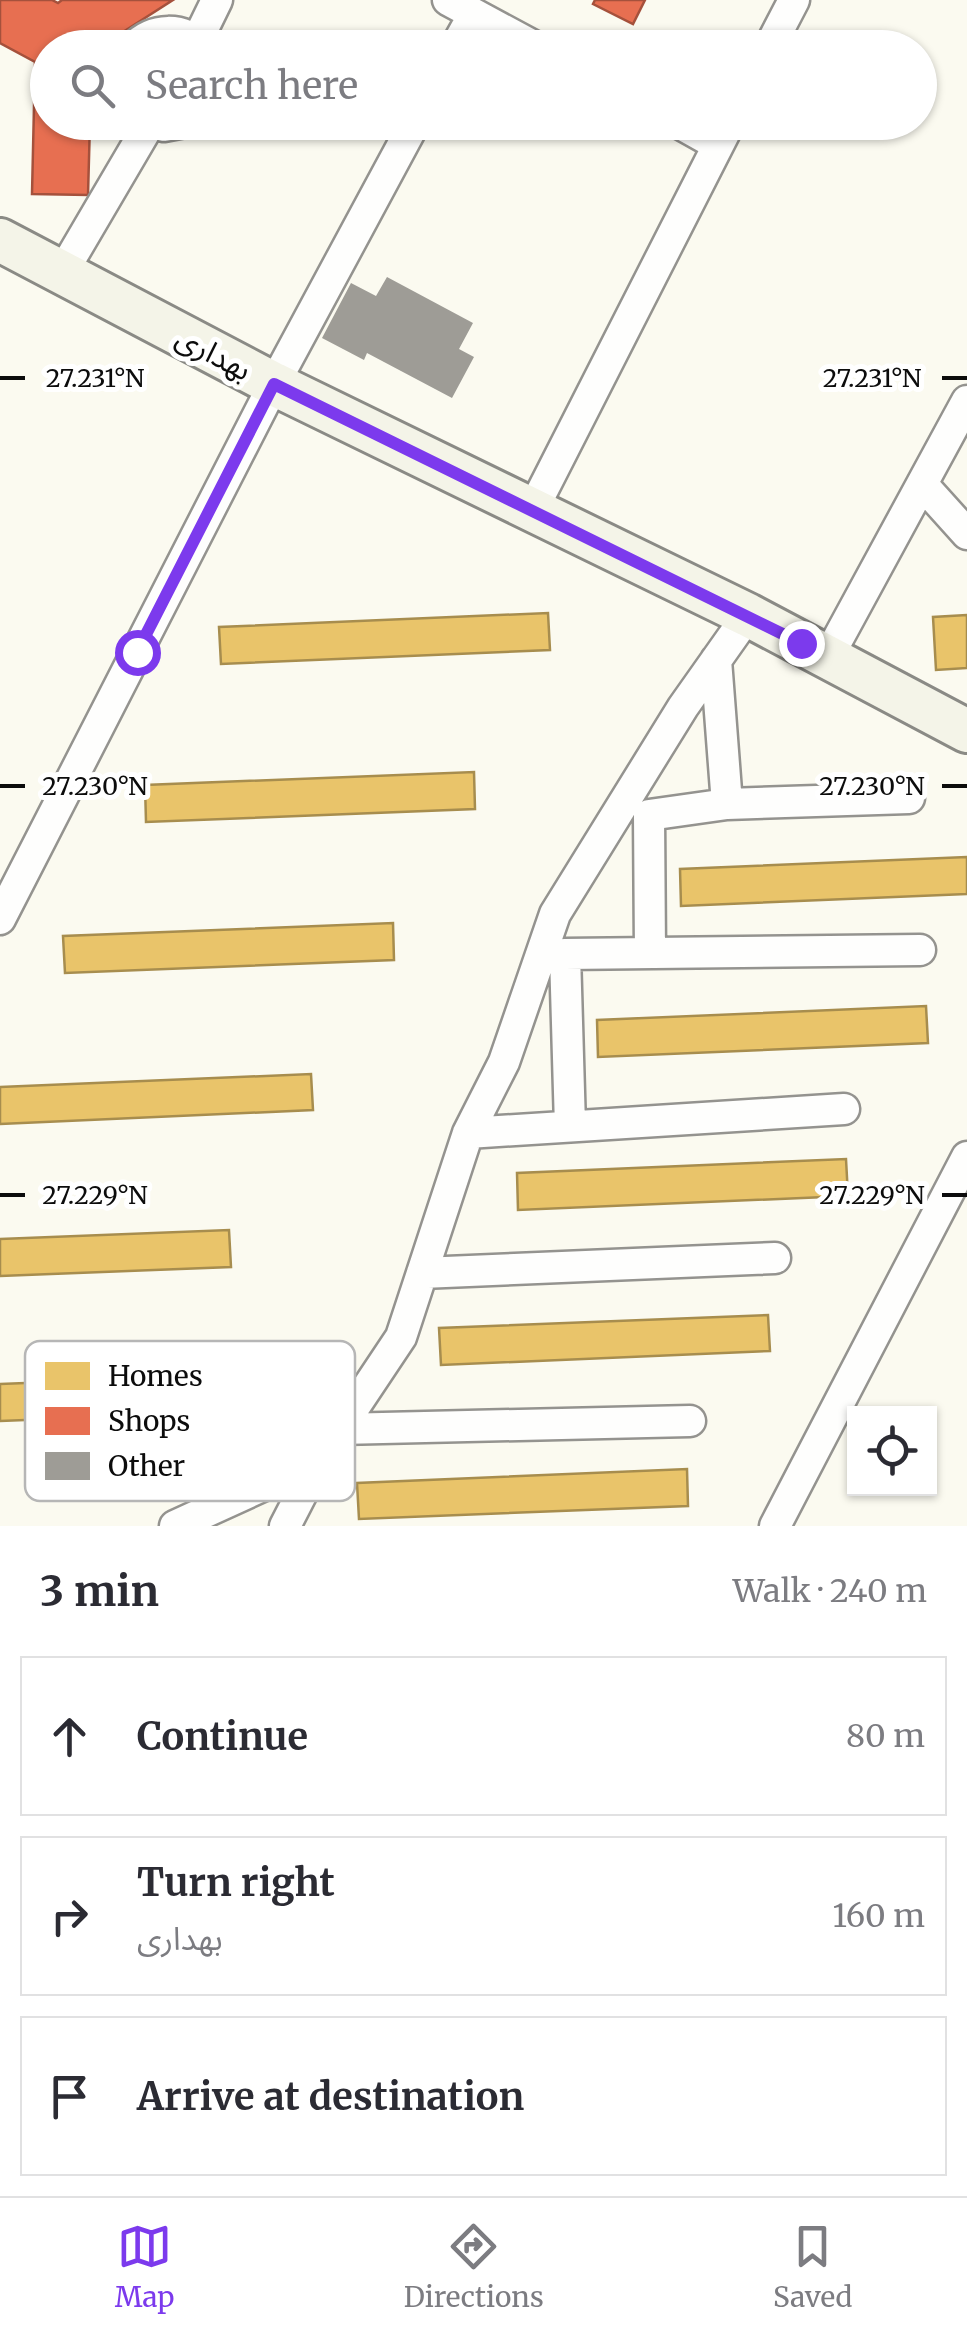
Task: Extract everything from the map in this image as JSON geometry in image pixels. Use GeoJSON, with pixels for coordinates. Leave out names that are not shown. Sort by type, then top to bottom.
{"type":"FeatureCollection","features":[{"type":"Feature","properties":{"kind":"street"},"geometry":{"type":"LineString","coordinates":[[205,30],[217,0]]}},
{"type":"Feature","properties":{"kind":"street"},"geometry":{"type":"LineString","coordinates":[[778,30],[794,0]]}},
{"type":"Feature","properties":{"kind":"street"},"geometry":{"type":"LineString","coordinates":[[461,7],[504,30]]}},
{"type":"Feature","properties":{"kind":"street"},"geometry":{"type":"LineString","coordinates":[[62,273],[140,140]]}},
{"type":"Feature","properties":{"kind":"street"},"geometry":{"type":"LineString","coordinates":[[0,918],[274,384],[405,140]]}},
{"type":"Feature","properties":{"kind":"street"},"geometry":{"type":"LineString","coordinates":[[532,511],[721,140]]}},
{"type":"Feature","properties":{"kind":"street","name":"بهداری"},"geometry":{"type":"LineString","coordinates":[[0,240],[274,384],[748,615],[967,731]]}},
{"type":"Feature","properties":{"kind":"street"},"geometry":{"type":"LineString","coordinates":[[828,658],[967,402]]}},
{"type":"Feature","properties":{"kind":"street"},"geometry":{"type":"LineString","coordinates":[[922,484],[967,534]]}},
{"type":"Feature","properties":{"kind":"street"},"geometry":{"type":"LineString","coordinates":[[355,1406],[401,1337],[468,1133],[504,1062],[556,914],[614,814],[748,615]]}},
{"type":"Feature","properties":{"kind":"street"},"geometry":{"type":"LineString","coordinates":[[716,660],[727,804]]}},
{"type":"Feature","properties":{"kind":"street"},"geometry":{"type":"LineString","coordinates":[[925,709],[967,708]]}},
{"type":"Feature","properties":{"kind":"street"},"geometry":{"type":"LineString","coordinates":[[650,953],[648,815],[727,804],[909,798]]}},
{"type":"Feature","properties":{"kind":"street"},"geometry":{"type":"LineString","coordinates":[[570,1126],[565,954],[920,950]]}},
{"type":"Feature","properties":{"kind":"street"},"geometry":{"type":"LineString","coordinates":[[468,1133],[844,1109]]}},
{"type":"Feature","properties":{"kind":"street"},"geometry":{"type":"LineString","coordinates":[[774,1526],[967,1157]]}},
{"type":"Feature","properties":{"kind":"street"},"geometry":{"type":"LineString","coordinates":[[422,1274],[775,1258]]}},
{"type":"Feature","properties":{"kind":"street"},"geometry":{"type":"LineString","coordinates":[[355,1429],[690,1421]]}},
{"type":"Feature","properties":{"kind":"street"},"geometry":{"type":"LineString","coordinates":[[175,1526],[224,1501]]}},
{"type":"Feature","properties":{"kind":"street"},"geometry":{"type":"LineString","coordinates":[[285,1526],[298,1501]]}},
{"type":"Feature","properties":{"kind":"building: Homes"},"geometry":{"type":"Polygon","coordinates":[[[548,613],[550,650],[221,664],[219,627],[548,613]]]}},
{"type":"Feature","properties":{"kind":"building: Homes"},"geometry":{"type":"Polygon","coordinates":[[[967,615],[967,668],[936,670],[933,617],[967,615]]]}},
{"type":"Feature","properties":{"kind":"building: Homes"},"geometry":{"type":"Polygon","coordinates":[[[474,772],[475,809],[146,822],[145,785],[474,772]]]}},
{"type":"Feature","properties":{"kind":"building: Homes"},"geometry":{"type":"Polygon","coordinates":[[[967,857],[967,894],[681,906],[680,869],[967,857]]]}},
{"type":"Feature","properties":{"kind":"building: Homes"},"geometry":{"type":"Polygon","coordinates":[[[393,923],[394,960],[65,973],[63,936],[393,923]]]}},
{"type":"Feature","properties":{"kind":"building: Homes"},"geometry":{"type":"Polygon","coordinates":[[[926,1006],[928,1043],[598,1057],[597,1020],[926,1006]]]}},
{"type":"Feature","properties":{"kind":"building: Homes"},"geometry":{"type":"Polygon","coordinates":[[[311,1074],[313,1110],[0,1124],[0,1087],[311,1074]]]}},
{"type":"Feature","properties":{"kind":"building: Homes"},"geometry":{"type":"Polygon","coordinates":[[[846,1159],[848,1196],[518,1210],[517,1173],[846,1159]]]}},
{"type":"Feature","properties":{"kind":"building: Homes"},"geometry":{"type":"Polygon","coordinates":[[[229,1230],[231,1267],[0,1276],[0,1239],[229,1230]]]}},
{"type":"Feature","properties":{"kind":"building: Homes"},"geometry":{"type":"Polygon","coordinates":[[[768,1315],[770,1351],[441,1365],[439,1328],[768,1315]]]}},
{"type":"Feature","properties":{"kind":"building: Homes"},"geometry":{"type":"Polygon","coordinates":[[[25,1383],[25,1420],[0,1421],[0,1384],[25,1383]]]}},
{"type":"Feature","properties":{"kind":"building: Homes"},"geometry":{"type":"Polygon","coordinates":[[[687,1469],[688,1506],[359,1519],[357,1483],[687,1469]]]}},
{"type":"Feature","properties":{"kind":"building: Shops"},"geometry":{"type":"Polygon","coordinates":[[[0,0],[173,0],[126,30],[30,30],[30,59],[0,43],[0,0]]]}},
{"type":"Feature","properties":{"kind":"building: Shops"},"geometry":{"type":"Polygon","coordinates":[[[595,0],[645,0],[633,24],[593,4],[595,0]]]}},
{"type":"Feature","properties":{"kind":"building: Shops"},"geometry":{"type":"Polygon","coordinates":[[[33,140],[90,140],[88,195],[32,194],[33,140]]]}},
{"type":"Feature","properties":{"kind":"building: Other"},"geometry":{"type":"Polygon","coordinates":[[[387,277],[473,323],[459,349],[474,357],[452,398],[367,353],[364,360],[322,338],[351,283],[376,296],[387,277]]]}},
{"type":"Feature","properties":{"kind":"route"},"geometry":{"type":"LineString","coordinates":[[137,652],[274,384],[801,643]]}}]}
